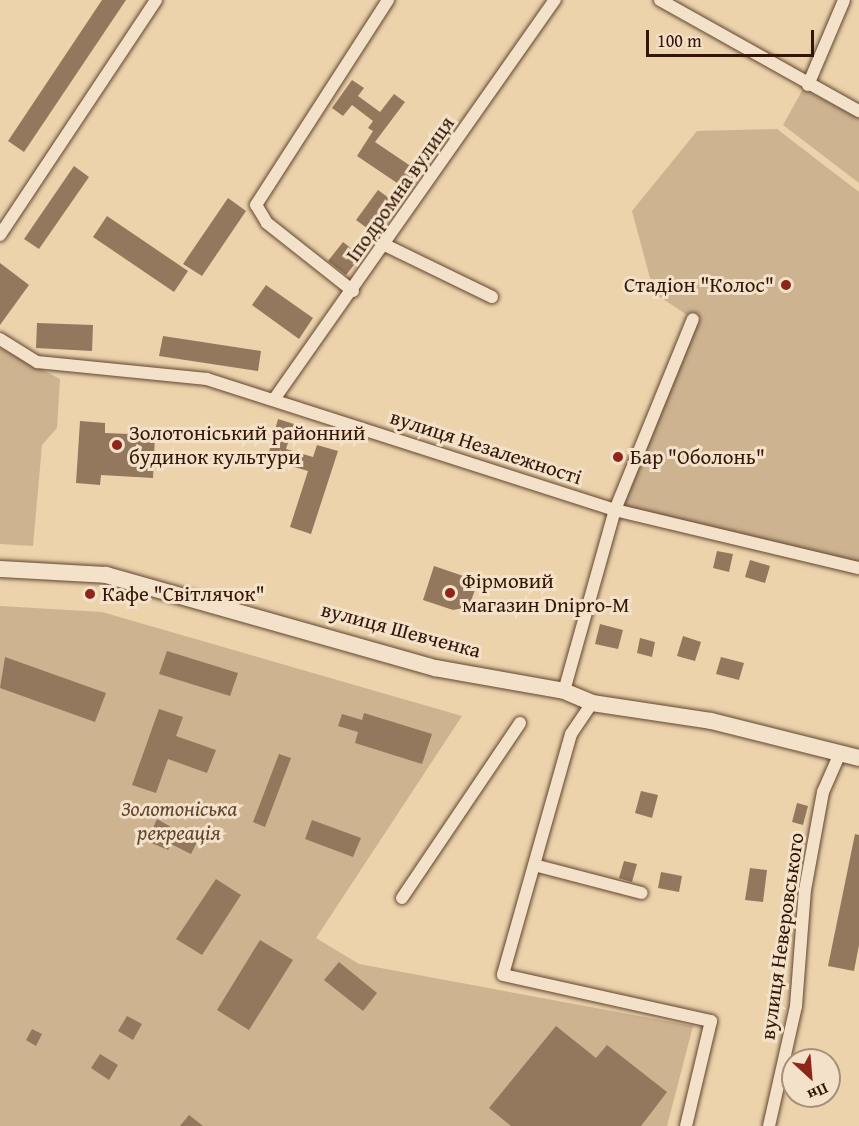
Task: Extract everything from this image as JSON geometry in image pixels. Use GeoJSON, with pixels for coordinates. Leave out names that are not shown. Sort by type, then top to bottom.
{"type":"FeatureCollection","features":[{"type":"Feature","properties":{"kind":"main road","name":"вулиця Шевченка"},"geometry":{"type":"LineString","coordinates":[[0,569],[106,576],[435,668],[564,691],[592,703],[711,721],[859,758]]}},
{"type":"Feature","properties":{"kind":"street"},"geometry":{"type":"LineString","coordinates":[[0,235],[156,0]]}},
{"type":"Feature","properties":{"kind":"street"},"geometry":{"type":"LineString","coordinates":[[353,291],[267,223],[256,205],[388,0]]}},
{"type":"Feature","properties":{"kind":"street","name":"Іподромна вулиця"},"geometry":{"type":"LineString","coordinates":[[275,398],[353,291],[555,0]]}},
{"type":"Feature","properties":{"kind":"street"},"geometry":{"type":"LineString","coordinates":[[660,0],[808,85],[859,111]]}},
{"type":"Feature","properties":{"kind":"street"},"geometry":{"type":"LineString","coordinates":[[808,85],[844,0]]}},
{"type":"Feature","properties":{"kind":"street"},"geometry":{"type":"LineString","coordinates":[[385,245],[492,297]]}},
{"type":"Feature","properties":{"kind":"street"},"geometry":{"type":"LineString","coordinates":[[564,691],[615,510],[693,319]]}},
{"type":"Feature","properties":{"kind":"street","name":"вулиця Незалежності"},"geometry":{"type":"LineString","coordinates":[[0,339],[37,362],[207,379],[275,398],[615,510],[859,567]]}},
{"type":"Feature","properties":{"kind":"street"},"geometry":{"type":"LineString","coordinates":[[592,703],[572,734],[538,866],[503,975],[711,1021],[686,1126]]}},
{"type":"Feature","properties":{"kind":"street"},"geometry":{"type":"LineString","coordinates":[[402,898],[520,723]]}},
{"type":"Feature","properties":{"kind":"street","name":"вулиця Неверовського"},"geometry":{"type":"LineString","coordinates":[[769,1126],[796,1006],[805,891],[821,803],[840,753]]}},
{"type":"Feature","properties":{"kind":"street"},"geometry":{"type":"LineString","coordinates":[[538,866],[642,893]]}},
{"type":"Feature","properties":{"kind":"green space"},"geometry":{"type":"Polygon","coordinates":[[[803,89],[859,118],[859,183],[783,125],[803,89]]]}},
{"type":"Feature","properties":{"kind":"green space"},"geometry":{"type":"Polygon","coordinates":[[[777,129],[859,192],[859,568],[615,510],[693,319],[654,293],[632,211],[697,131],[777,129]]]}},
{"type":"Feature","properties":{"kind":"green space"},"geometry":{"type":"Polygon","coordinates":[[[0,348],[60,379],[57,428],[42,445],[33,546],[0,544],[0,348]]]}},
{"type":"Feature","properties":{"kind":"green space","name":"Золотоніська рекреація"},"geometry":{"type":"Polygon","coordinates":[[[0,606],[102,612],[462,716],[316,938],[359,964],[693,1026],[667,1126],[0,1126],[0,606]]]}},
{"type":"Feature","properties":{"kind":"building"},"geometry":{"type":"Polygon","coordinates":[[[102,0],[126,0],[24,152],[8,141],[102,0]]]}},
{"type":"Feature","properties":{"kind":"building"},"geometry":{"type":"Polygon","coordinates":[[[352,80],[364,88],[358,96],[380,112],[394,94],[405,102],[375,142],[418,171],[406,189],[357,156],[373,131],[368,128],[373,121],[352,105],[343,116],[332,108],[352,80]]]}},
{"type":"Feature","properties":{"kind":"building"},"geometry":{"type":"Polygon","coordinates":[[[74,166],[89,177],[39,249],[24,239],[74,166]]]}},
{"type":"Feature","properties":{"kind":"building"},"geometry":{"type":"Polygon","coordinates":[[[378,190],[397,204],[375,234],[356,220],[378,190]]]}},
{"type":"Feature","properties":{"kind":"building"},"geometry":{"type":"Polygon","coordinates":[[[228,198],[246,211],[202,276],[183,264],[228,198]]]}},
{"type":"Feature","properties":{"kind":"building"},"geometry":{"type":"Polygon","coordinates":[[[107,216],[188,271],[174,292],[93,237],[107,216]]]}},
{"type":"Feature","properties":{"kind":"building"},"geometry":{"type":"Polygon","coordinates":[[[343,242],[361,256],[346,275],[328,261],[343,242]]]}},
{"type":"Feature","properties":{"kind":"building"},"geometry":{"type":"Polygon","coordinates":[[[0,263],[29,285],[0,325],[0,263]]]}},
{"type":"Feature","properties":{"kind":"building"},"geometry":{"type":"Polygon","coordinates":[[[266,285],[313,318],[299,339],[252,305],[266,285]]]}},
{"type":"Feature","properties":{"kind":"building"},"geometry":{"type":"Polygon","coordinates":[[[37,323],[93,325],[92,351],[36,348],[37,323]]]}},
{"type":"Feature","properties":{"kind":"building"},"geometry":{"type":"Polygon","coordinates":[[[163,336],[261,351],[258,371],[159,356],[163,336]]]}},
{"type":"Feature","properties":{"kind":"building"},"geometry":{"type":"Polygon","coordinates":[[[278,419],[294,424],[286,449],[313,457],[317,445],[338,451],[311,534],[290,527],[308,471],[267,459],[278,419]]]}},
{"type":"Feature","properties":{"kind":"building","name":"Золотоніський районний будинок культури"},"geometry":{"type":"Polygon","coordinates":[[[80,421],[105,423],[105,433],[155,435],[153,478],[101,475],[100,485],[76,483],[80,421]]]}},
{"type":"Feature","properties":{"kind":"building"},"geometry":{"type":"Polygon","coordinates":[[[717,551],[733,554],[729,572],[713,568],[717,551]]]}},
{"type":"Feature","properties":{"kind":"building"},"geometry":{"type":"Polygon","coordinates":[[[750,560],[770,566],[765,583],[745,577],[750,560]]]}},
{"type":"Feature","properties":{"kind":"building"},"geometry":{"type":"Polygon","coordinates":[[[434,566],[478,581],[469,607],[453,610],[423,600],[434,566]]]}},
{"type":"Feature","properties":{"kind":"building"},"geometry":{"type":"Polygon","coordinates":[[[600,624],[623,630],[618,649],[595,644],[600,624]]]}},
{"type":"Feature","properties":{"kind":"building"},"geometry":{"type":"Polygon","coordinates":[[[683,636],[701,642],[695,661],[677,656],[683,636]]]}},
{"type":"Feature","properties":{"kind":"building"},"geometry":{"type":"Polygon","coordinates":[[[640,638],[655,642],[652,657],[637,653],[640,638]]]}},
{"type":"Feature","properties":{"kind":"building"},"geometry":{"type":"Polygon","coordinates":[[[167,651],[238,673],[230,696],[159,674],[167,651]]]}},
{"type":"Feature","properties":{"kind":"building"},"geometry":{"type":"Polygon","coordinates":[[[5,657],[106,693],[95,722],[0,688],[5,657]]]}},
{"type":"Feature","properties":{"kind":"building"},"geometry":{"type":"Polygon","coordinates":[[[721,657],[744,663],[739,680],[716,674],[721,657]]]}},
{"type":"Feature","properties":{"kind":"building"},"geometry":{"type":"Polygon","coordinates":[[[159,709],[183,717],[176,736],[216,750],[207,773],[168,759],[156,793],[132,785],[159,709]]]}},
{"type":"Feature","properties":{"kind":"building"},"geometry":{"type":"Polygon","coordinates":[[[364,713],[432,734],[422,764],[355,743],[358,732],[338,726],[342,714],[362,720],[364,713]]]}},
{"type":"Feature","properties":{"kind":"building"},"geometry":{"type":"Polygon","coordinates":[[[279,754],[291,758],[265,827],[253,822],[279,754]]]}},
{"type":"Feature","properties":{"kind":"building"},"geometry":{"type":"Polygon","coordinates":[[[641,791],[658,795],[652,818],[635,813],[641,791]]]}},
{"type":"Feature","properties":{"kind":"building"},"geometry":{"type":"Polygon","coordinates":[[[797,803],[808,806],[803,825],[792,822],[797,803]]]}},
{"type":"Feature","properties":{"kind":"building"},"geometry":{"type":"Polygon","coordinates":[[[157,819],[197,842],[191,854],[171,844],[168,850],[147,841],[157,819]]]}},
{"type":"Feature","properties":{"kind":"building"},"geometry":{"type":"Polygon","coordinates":[[[312,820],[361,838],[353,857],[305,839],[312,820]]]}},
{"type":"Feature","properties":{"kind":"building"},"geometry":{"type":"Polygon","coordinates":[[[855,834],[859,835],[859,945],[854,971],[828,966],[855,834]]]}},
{"type":"Feature","properties":{"kind":"building"},"geometry":{"type":"Polygon","coordinates":[[[624,861],[637,864],[632,882],[619,878],[624,861]]]}},
{"type":"Feature","properties":{"kind":"building"},"geometry":{"type":"Polygon","coordinates":[[[750,868],[767,870],[763,902],[745,900],[750,868]]]}},
{"type":"Feature","properties":{"kind":"building"},"geometry":{"type":"Polygon","coordinates":[[[661,872],[682,876],[679,892],[658,888],[661,872]]]}},
{"type":"Feature","properties":{"kind":"building"},"geometry":{"type":"Polygon","coordinates":[[[216,879],[241,895],[202,955],[176,939],[216,879]]]}},
{"type":"Feature","properties":{"kind":"building"},"geometry":{"type":"Polygon","coordinates":[[[260,940],[293,960],[249,1030],[217,1010],[260,940]]]}},
{"type":"Feature","properties":{"kind":"building"},"geometry":{"type":"Polygon","coordinates":[[[339,962],[377,993],[363,1011],[324,980],[339,962]]]}},
{"type":"Feature","properties":{"kind":"building"},"geometry":{"type":"Polygon","coordinates":[[[127,1016],[142,1024],[133,1040],[118,1031],[127,1016]]]}},
{"type":"Feature","properties":{"kind":"building"},"geometry":{"type":"Polygon","coordinates":[[[556,1026],[596,1058],[607,1045],[667,1092],[641,1126],[511,1126],[489,1108],[556,1026]]]}},
{"type":"Feature","properties":{"kind":"building"},"geometry":{"type":"Polygon","coordinates":[[[32,1029],[42,1034],[36,1046],[26,1040],[32,1029]]]}},
{"type":"Feature","properties":{"kind":"building"},"geometry":{"type":"Polygon","coordinates":[[[100,1054],[118,1065],[109,1080],[91,1068],[100,1054]]]}},
{"type":"Feature","properties":{"kind":"building"},"geometry":{"type":"Polygon","coordinates":[[[189,1115],[203,1126],[180,1126],[189,1115]]]}},
{"type":"Feature","properties":{"kind":"place","name":"Стадіон \"Колос\""},"geometry":{"type":"Point","coordinates":[786,285]}},
{"type":"Feature","properties":{"kind":"place","name":"Золотоніський районний будинок культури"},"geometry":{"type":"Point","coordinates":[117,445]}},
{"type":"Feature","properties":{"kind":"place","name":"Бар \"Оболонь\""},"geometry":{"type":"Point","coordinates":[618,457]}},
{"type":"Feature","properties":{"kind":"place","name":"Фірмовий магазин Dnipro-M"},"geometry":{"type":"Point","coordinates":[450,593]}},
{"type":"Feature","properties":{"kind":"place","name":"Кафе \"Світлячок\""},"geometry":{"type":"Point","coordinates":[90,594]}}]}
